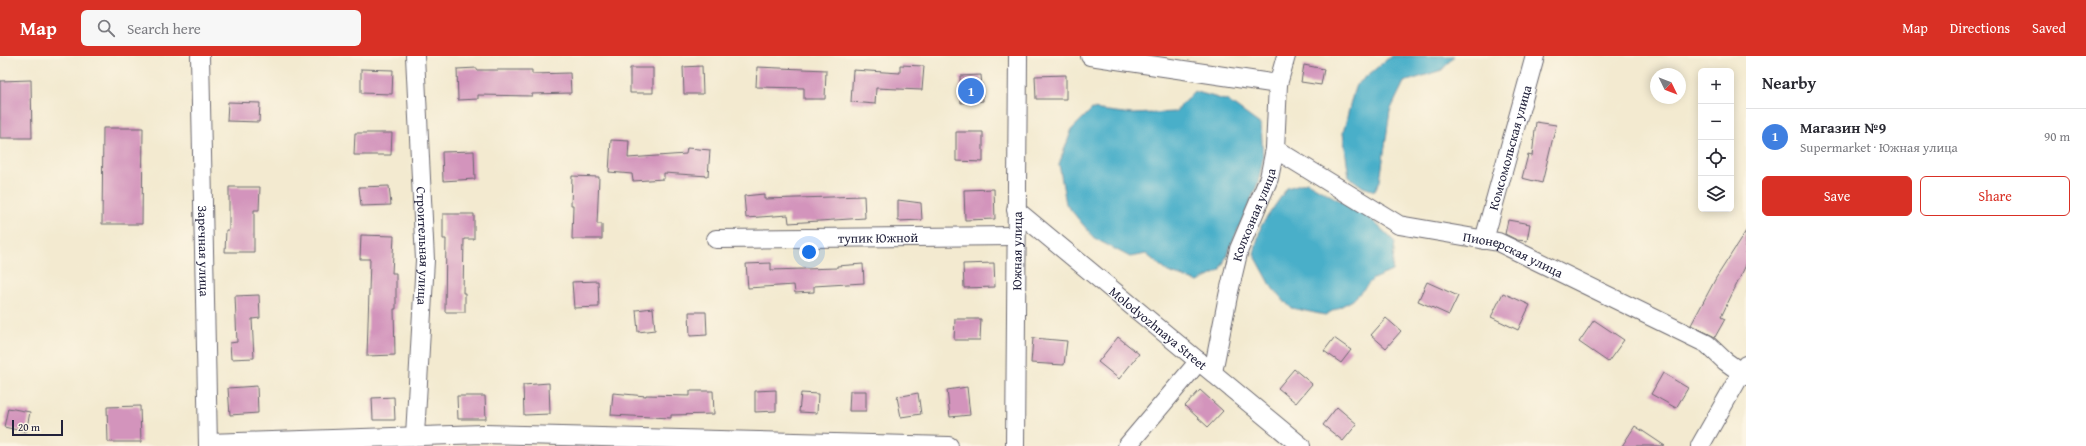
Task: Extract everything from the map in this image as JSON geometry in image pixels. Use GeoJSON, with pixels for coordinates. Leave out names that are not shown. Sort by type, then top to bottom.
{"type":"FeatureCollection","features":[{"type":"Feature","properties":{"kind":"street","name":"Заречная улица"},"geometry":{"type":"LineString","coordinates":[[200,56],[208,444]]}},
{"type":"Feature","properties":{"kind":"street","name":"Строительная улица"},"geometry":{"type":"LineString","coordinates":[[415,56],[425,260],[415,435]]}},
{"type":"Feature","properties":{"kind":"street","name":"Южная улица"},"geometry":{"type":"LineString","coordinates":[[1015,446],[1018,56]]}},
{"type":"Feature","properties":{"kind":"street"},"geometry":{"type":"LineString","coordinates":[[1090,56],[1278,84]]}},
{"type":"Feature","properties":{"kind":"street","name":"Колхозная улица"},"geometry":{"type":"LineString","coordinates":[[1213,372],[1239,249],[1268,178],[1275,149],[1278,84],[1286,56]]}},
{"type":"Feature","properties":{"kind":"street","name":"Комсомольская улица"},"geometry":{"type":"LineString","coordinates":[[1484,240],[1535,56]]}},
{"type":"Feature","properties":{"kind":"street","name":"Пионерская улица"},"geometry":{"type":"LineString","coordinates":[[1275,149],[1399,225],[1498,242],[1707,344],[1725,361],[1745,371]]}},
{"type":"Feature","properties":{"kind":"street","name":"Molodyozhnaya Street"},"geometry":{"type":"LineString","coordinates":[[1016,210],[1301,446]]}},
{"type":"Feature","properties":{"kind":"street","name":"тупик Южной"},"geometry":{"type":"LineString","coordinates":[[716,239],[1016,236]]}},
{"type":"Feature","properties":{"kind":"street"},"geometry":{"type":"LineString","coordinates":[[1127,446],[1199,361]]}},
{"type":"Feature","properties":{"kind":"street"},"geometry":{"type":"LineString","coordinates":[[1700,446],[1745,371]]}},
{"type":"Feature","properties":{"kind":"street"},"geometry":{"type":"LineString","coordinates":[[208,444],[415,435],[483,434],[949,446]]}},
{"type":"Feature","properties":{"kind":"water"},"geometry":{"type":"Polygon","coordinates":[[[1391,56],[1454,56],[1442,70],[1404,82],[1390,111],[1380,181],[1375,191],[1363,187],[1349,177],[1343,133],[1355,86],[1391,56]]]}},
{"type":"Feature","properties":{"kind":"water"},"geometry":{"type":"Polygon","coordinates":[[[1194,91],[1228,101],[1261,125],[1263,158],[1258,183],[1220,271],[1198,282],[1168,272],[1146,254],[1130,257],[1094,238],[1066,204],[1059,164],[1072,129],[1092,109],[1132,114],[1175,112],[1194,91]]]}},
{"type":"Feature","properties":{"kind":"water"},"geometry":{"type":"Polygon","coordinates":[[[1307,182],[1370,218],[1395,242],[1392,271],[1373,279],[1353,300],[1325,315],[1291,308],[1273,289],[1254,254],[1261,226],[1287,188],[1307,182]]]}},
{"type":"Feature","properties":{"kind":"building"},"geometry":{"type":"Polygon","coordinates":[[[900,65],[924,66],[922,90],[876,88],[875,104],[851,102],[853,70],[900,73],[900,65]]]}},
{"type":"Feature","properties":{"kind":"building"},"geometry":{"type":"Polygon","coordinates":[[[1304,65],[1324,69],[1321,85],[1301,82],[1304,65]]]}},
{"type":"Feature","properties":{"kind":"building"},"geometry":{"type":"Polygon","coordinates":[[[702,66],[703,94],[684,94],[683,67],[702,66]]]}},
{"type":"Feature","properties":{"kind":"building"},"geometry":{"type":"Polygon","coordinates":[[[757,67],[826,70],[825,99],[804,99],[804,88],[756,87],[757,67]]]}},
{"type":"Feature","properties":{"kind":"building"},"geometry":{"type":"Polygon","coordinates":[[[477,68],[477,70],[532,70],[532,74],[570,73],[571,93],[532,94],[532,96],[478,95],[478,99],[458,100],[457,69],[477,68]]]}},
{"type":"Feature","properties":{"kind":"building"},"geometry":{"type":"Polygon","coordinates":[[[630,68],[653,68],[653,93],[630,93],[630,68]]]}},
{"type":"Feature","properties":{"kind":"building"},"geometry":{"type":"Polygon","coordinates":[[[361,69],[393,70],[392,94],[361,93],[361,69]]]}},
{"type":"Feature","properties":{"kind":"building"},"geometry":{"type":"Polygon","coordinates":[[[981,75],[983,101],[961,103],[960,76],[981,75]]]}},
{"type":"Feature","properties":{"kind":"building"},"geometry":{"type":"Polygon","coordinates":[[[1066,75],[1066,99],[1036,99],[1035,76],[1066,75]]]}},
{"type":"Feature","properties":{"kind":"building"},"geometry":{"type":"Polygon","coordinates":[[[31,80],[32,138],[0,138],[0,81],[31,80]]]}},
{"type":"Feature","properties":{"kind":"building"},"geometry":{"type":"Polygon","coordinates":[[[228,102],[260,103],[259,122],[227,121],[228,102]]]}},
{"type":"Feature","properties":{"kind":"building"},"geometry":{"type":"Polygon","coordinates":[[[1536,122],[1556,125],[1542,183],[1522,178],[1528,155],[1532,156],[1536,122]]]}},
{"type":"Feature","properties":{"kind":"building"},"geometry":{"type":"Polygon","coordinates":[[[103,128],[143,128],[142,224],[102,224],[103,128]]]}},
{"type":"Feature","properties":{"kind":"building"},"geometry":{"type":"Polygon","coordinates":[[[956,132],[983,132],[983,162],[956,161],[956,132]]]}},
{"type":"Feature","properties":{"kind":"building"},"geometry":{"type":"Polygon","coordinates":[[[355,133],[392,133],[391,155],[354,155],[355,133]]]}},
{"type":"Feature","properties":{"kind":"building"},"geometry":{"type":"Polygon","coordinates":[[[611,140],[629,141],[628,158],[686,154],[687,148],[710,150],[708,176],[664,173],[664,179],[633,181],[632,174],[609,172],[611,140]]]}},
{"type":"Feature","properties":{"kind":"building"},"geometry":{"type":"Polygon","coordinates":[[[474,151],[475,179],[443,181],[442,152],[474,151]]]}},
{"type":"Feature","properties":{"kind":"building"},"geometry":{"type":"Polygon","coordinates":[[[572,176],[599,177],[597,224],[602,224],[602,239],[572,239],[572,176]]]}},
{"type":"Feature","properties":{"kind":"building"},"geometry":{"type":"Polygon","coordinates":[[[389,186],[391,205],[361,206],[359,187],[389,186]]]}},
{"type":"Feature","properties":{"kind":"building"},"geometry":{"type":"Polygon","coordinates":[[[229,187],[260,187],[259,210],[254,210],[254,252],[225,252],[226,230],[229,230],[229,187]]]}},
{"type":"Feature","properties":{"kind":"building"},"geometry":{"type":"Polygon","coordinates":[[[994,189],[995,219],[965,220],[964,190],[994,189]]]}},
{"type":"Feature","properties":{"kind":"building"},"geometry":{"type":"Polygon","coordinates":[[[764,194],[764,199],[864,196],[865,218],[789,223],[788,215],[746,218],[744,196],[764,194]]]}},
{"type":"Feature","properties":{"kind":"building"},"geometry":{"type":"Polygon","coordinates":[[[898,200],[921,203],[922,220],[898,221],[898,200]]]}},
{"type":"Feature","properties":{"kind":"building"},"geometry":{"type":"Polygon","coordinates":[[[443,214],[474,214],[474,239],[464,239],[463,293],[465,293],[465,312],[445,312],[446,239],[443,239],[443,214]]]}},
{"type":"Feature","properties":{"kind":"building"},"geometry":{"type":"Polygon","coordinates":[[[1508,220],[1530,224],[1527,241],[1517,240],[1505,234],[1508,220]]]}},
{"type":"Feature","properties":{"kind":"building"},"geometry":{"type":"Polygon","coordinates":[[[1746,231],[1746,265],[1721,317],[1725,319],[1715,337],[1691,325],[1716,278],[1746,231]]]}},
{"type":"Feature","properties":{"kind":"building"},"geometry":{"type":"Polygon","coordinates":[[[361,235],[394,236],[392,273],[396,273],[396,309],[394,309],[395,355],[367,356],[370,259],[360,259],[361,235]]]}},
{"type":"Feature","properties":{"kind":"building"},"geometry":{"type":"Polygon","coordinates":[[[771,263],[771,270],[837,268],[837,266],[863,264],[864,283],[814,286],[814,292],[795,293],[794,285],[748,288],[746,264],[771,263]]]}},
{"type":"Feature","properties":{"kind":"building"},"geometry":{"type":"Polygon","coordinates":[[[994,263],[995,287],[964,288],[963,264],[994,263]]]}},
{"type":"Feature","properties":{"kind":"building"},"geometry":{"type":"Polygon","coordinates":[[[598,281],[599,307],[574,308],[572,282],[598,281]]]}},
{"type":"Feature","properties":{"kind":"building"},"geometry":{"type":"Polygon","coordinates":[[[1427,282],[1458,296],[1449,315],[1418,301],[1427,282]]]}},
{"type":"Feature","properties":{"kind":"building"},"geometry":{"type":"Polygon","coordinates":[[[1503,293],[1530,305],[1518,330],[1491,317],[1503,293]]]}},
{"type":"Feature","properties":{"kind":"building"},"geometry":{"type":"Polygon","coordinates":[[[259,295],[260,318],[252,319],[254,358],[231,359],[230,343],[237,342],[235,296],[259,295]]]}},
{"type":"Feature","properties":{"kind":"building"},"geometry":{"type":"Polygon","coordinates":[[[653,308],[655,330],[638,332],[636,310],[653,308]]]}},
{"type":"Feature","properties":{"kind":"building"},"geometry":{"type":"Polygon","coordinates":[[[689,312],[706,312],[707,335],[690,336],[689,312]]]}},
{"type":"Feature","properties":{"kind":"building"},"geometry":{"type":"Polygon","coordinates":[[[1386,318],[1401,331],[1386,348],[1371,335],[1386,318]]]}},
{"type":"Feature","properties":{"kind":"building"},"geometry":{"type":"Polygon","coordinates":[[[955,319],[981,319],[980,340],[954,340],[955,319]]]}},
{"type":"Feature","properties":{"kind":"building"},"geometry":{"type":"Polygon","coordinates":[[[1594,320],[1624,340],[1608,362],[1579,342],[1594,320]]]}},
{"type":"Feature","properties":{"kind":"building"},"geometry":{"type":"Polygon","coordinates":[[[1118,337],[1139,354],[1119,379],[1098,362],[1118,337]]]}},
{"type":"Feature","properties":{"kind":"building"},"geometry":{"type":"Polygon","coordinates":[[[1033,338],[1067,341],[1064,365],[1031,363],[1033,338]]]}},
{"type":"Feature","properties":{"kind":"building"},"geometry":{"type":"Polygon","coordinates":[[[1334,338],[1351,350],[1341,363],[1324,351],[1334,338]]]}},
{"type":"Feature","properties":{"kind":"building"},"geometry":{"type":"Polygon","coordinates":[[[1294,369],[1312,384],[1296,403],[1278,388],[1294,369]]]}},
{"type":"Feature","properties":{"kind":"building"},"geometry":{"type":"Polygon","coordinates":[[[1663,373],[1688,388],[1676,408],[1651,394],[1663,373]]]}},
{"type":"Feature","properties":{"kind":"building"},"geometry":{"type":"Polygon","coordinates":[[[549,383],[550,414],[524,415],[523,385],[549,383]]]}},
{"type":"Feature","properties":{"kind":"building"},"geometry":{"type":"Polygon","coordinates":[[[257,386],[258,413],[230,415],[228,388],[257,386]]]}},
{"type":"Feature","properties":{"kind":"building"},"geometry":{"type":"Polygon","coordinates":[[[967,387],[970,415],[950,417],[947,390],[967,387]]]}},
{"type":"Feature","properties":{"kind":"building"},"geometry":{"type":"Polygon","coordinates":[[[776,390],[776,411],[755,412],[755,391],[776,390]]]}},
{"type":"Feature","properties":{"kind":"building"},"geometry":{"type":"Polygon","coordinates":[[[1200,390],[1223,411],[1208,427],[1185,406],[1200,390]]]}},
{"type":"Feature","properties":{"kind":"building"},"geometry":{"type":"Polygon","coordinates":[[[690,391],[713,391],[714,414],[671,415],[671,418],[611,415],[613,393],[646,396],[690,396],[690,391]]]}},
{"type":"Feature","properties":{"kind":"building"},"geometry":{"type":"Polygon","coordinates":[[[850,391],[866,391],[866,411],[849,411],[850,391]]]}},
{"type":"Feature","properties":{"kind":"building"},"geometry":{"type":"Polygon","coordinates":[[[801,393],[818,394],[817,413],[799,412],[801,393]]]}},
{"type":"Feature","properties":{"kind":"building"},"geometry":{"type":"Polygon","coordinates":[[[918,393],[921,414],[901,417],[897,397],[918,393]]]}},
{"type":"Feature","properties":{"kind":"building"},"geometry":{"type":"Polygon","coordinates":[[[457,396],[485,396],[486,419],[458,419],[457,396]]]}},
{"type":"Feature","properties":{"kind":"building"},"geometry":{"type":"Polygon","coordinates":[[[394,397],[395,420],[373,420],[372,398],[394,397]]]}},
{"type":"Feature","properties":{"kind":"building"},"geometry":{"type":"Polygon","coordinates":[[[140,406],[141,442],[108,442],[107,407],[140,406]]]}},
{"type":"Feature","properties":{"kind":"building"},"geometry":{"type":"Polygon","coordinates":[[[1337,407],[1357,424],[1343,441],[1323,425],[1337,407]]]}},
{"type":"Feature","properties":{"kind":"building"},"geometry":{"type":"Polygon","coordinates":[[[8,408],[30,412],[26,432],[4,427],[8,408]]]}},
{"type":"Feature","properties":{"kind":"building"},"geometry":{"type":"Polygon","coordinates":[[[1635,426],[1665,446],[1622,446],[1635,426]]]}},
{"type":"Feature","properties":{"kind":"place","name":"Магазин №9"},"geometry":{"type":"Point","coordinates":[971,91]}}]}
